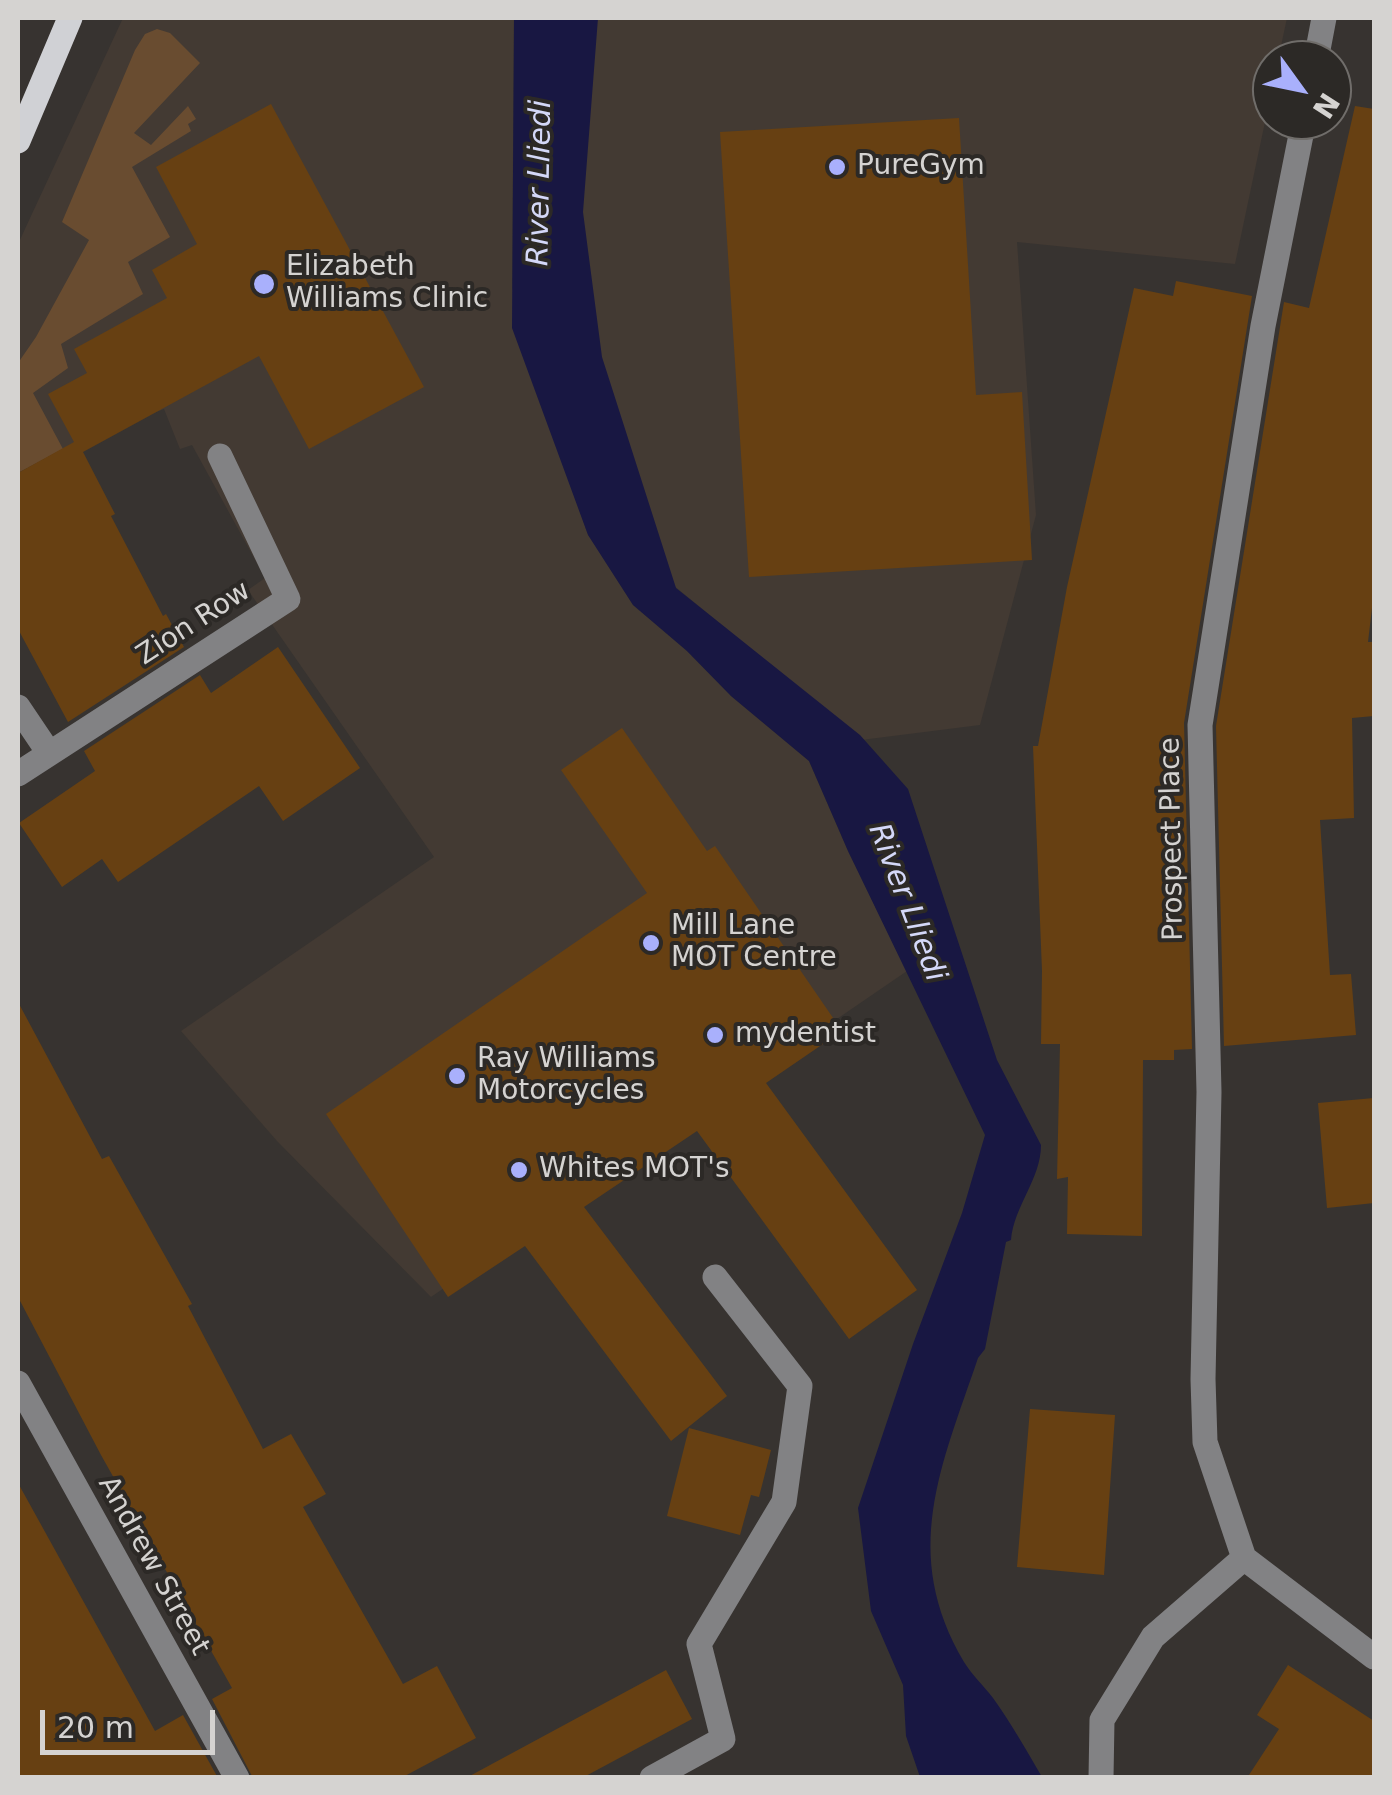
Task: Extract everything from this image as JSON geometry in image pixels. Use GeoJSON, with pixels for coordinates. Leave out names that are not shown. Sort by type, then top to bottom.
{"type":"FeatureCollection","features":[{"type":"Feature","properties":{"kind":"main road"},"geometry":{"type":"LineString","coordinates":[[18,141],[70,18]]}},
{"type":"Feature","properties":{"kind":"street","name":"Prospect Place"},"geometry":{"type":"LineString","coordinates":[[1244,1558],[1204,1442],[1209,1092],[1200,725],[1262,326],[1300,140]]}},
{"type":"Feature","properties":{"kind":"street","name":"Zion Row"},"geometry":{"type":"LineString","coordinates":[[18,774],[288,599],[220,456]]}},
{"type":"Feature","properties":{"kind":"street"},"geometry":{"type":"LineString","coordinates":[[18,706],[49,753]]}},
{"type":"Feature","properties":{"kind":"street"},"geometry":{"type":"LineString","coordinates":[[652,1778],[723,1739],[699,1644],[784,1502],[800,1386],[714,1277]]}},
{"type":"Feature","properties":{"kind":"street","name":"Andrew Street"},"geometry":{"type":"LineString","coordinates":[[18,1383],[237,1778]]}},
{"type":"Feature","properties":{"kind":"street"},"geometry":{"type":"LineString","coordinates":[[1100,1778],[1102,1720],[1154,1637],[1244,1558],[1374,1657]]}},
{"type":"Feature","properties":{"kind":"shaded area"},"geometry":{"type":"Polygon","coordinates":[[[123,18],[514,18],[512,287],[588,534],[633,605],[687,651],[731,696],[809,761],[907,971],[431,1297],[277,1141],[181,1031],[434,857],[248,590],[265,578],[192,445],[180,449],[164,409],[18,467],[18,244],[123,18]]]}},
{"type":"Feature","properties":{"kind":"shaded area"},"geometry":{"type":"Polygon","coordinates":[[[590,18],[1287,18],[1282,40],[1252,40],[1252,140],[1261,140],[1235,264],[1017,242],[1036,515],[980,725],[861,740],[638,556],[589,324],[578,179],[590,18]]]}},
{"type":"Feature","properties":{"kind":"shaded area"},"geometry":{"type":"Polygon","coordinates":[[[157,29],[170,33],[200,63],[134,133],[151,145],[188,106],[196,119],[188,124],[191,131],[132,167],[170,237],[128,262],[143,294],[61,344],[68,368],[33,393],[63,449],[18,473],[18,363],[89,240],[62,222],[135,50],[145,34],[157,29]]]}},
{"type":"Feature","properties":{"kind":"water","name":"River Lliedi"},"geometry":{"type":"Polygon","coordinates":[[[514,18],[598,18],[583,212],[602,357],[676,588],[860,735],[908,789],[997,1060],[1041,1145],[1037,1169],[1011,1240],[1006,1242],[985,1349],[978,1358],[940,1473],[931,1547],[934,1584],[945,1622],[964,1662],[1000,1708],[1042,1777],[920,1777],[906,1736],[903,1685],[871,1611],[858,1508],[962,1213],[985,1135],[848,851],[809,761],[731,696],[687,651],[633,605],[588,535],[512,328],[514,18]]]}},
{"type":"Feature","properties":{"kind":"building","name":"Elizabeth Williams Clinic"},"geometry":{"type":"Polygon","coordinates":[[[271,104],[424,387],[309,449],[259,356],[83,452],[115,514],[111,516],[163,616],[166,614],[184,647],[68,722],[18,629],[18,473],[74,442],[48,394],[87,373],[74,349],[167,298],[152,270],[197,244],[156,167],[271,104]]]}},
{"type":"Feature","properties":{"kind":"building"},"geometry":{"type":"Polygon","coordinates":[[[1355,106],[1374,109],[1374,591],[1368,642],[1374,642],[1374,716],[1352,718],[1354,818],[1320,820],[1330,975],[1351,974],[1356,1035],[1224,1046],[1216,726],[1284,302],[1309,308],[1347,140],[1352,140],[1355,106]]]}},
{"type":"Feature","properties":{"kind":"building"},"geometry":{"type":"Polygon","coordinates":[[[959,118],[976,395],[1022,392],[1032,560],[749,577],[720,132],[959,118]]]}},
{"type":"Feature","properties":{"kind":"building"},"geometry":{"type":"Polygon","coordinates":[[[1176,281],[1252,296],[1184,723],[1192,1049],[1174,1050],[1174,1060],[1143,1060],[1142,1236],[1067,1234],[1068,1177],[1057,1179],[1060,1044],[1041,1044],[1033,746],[1038,746],[1067,587],[1134,288],[1173,296],[1176,281]]]}},
{"type":"Feature","properties":{"kind":"building"},"geometry":{"type":"Polygon","coordinates":[[[278,647],[360,768],[283,821],[259,786],[118,882],[102,859],[62,887],[19,823],[95,771],[84,751],[200,675],[211,693],[278,647]]]}},
{"type":"Feature","properties":{"kind":"building"},"geometry":{"type":"Polygon","coordinates":[[[622,728],[707,851],[715,846],[842,1031],[766,1083],[917,1290],[849,1339],[697,1131],[584,1207],[727,1396],[671,1441],[525,1246],[448,1297],[326,1114],[647,893],[561,770],[622,728]]]}},
{"type":"Feature","properties":{"kind":"building"},"geometry":{"type":"Polygon","coordinates":[[[18,1002],[102,1159],[109,1156],[192,1304],[188,1306],[263,1449],[291,1434],[326,1494],[303,1507],[403,1684],[437,1666],[476,1738],[401,1778],[253,1778],[212,1699],[232,1688],[101,1455],[18,1297],[18,1002]]]}},
{"type":"Feature","properties":{"kind":"building"},"geometry":{"type":"Polygon","coordinates":[[[1374,1098],[1374,1203],[1327,1208],[1318,1103],[1374,1098]]]}},
{"type":"Feature","properties":{"kind":"building"},"geometry":{"type":"Polygon","coordinates":[[[1030,1409],[1115,1415],[1104,1575],[1017,1567],[1030,1409]]]}},
{"type":"Feature","properties":{"kind":"building"},"geometry":{"type":"Polygon","coordinates":[[[689,1428],[771,1450],[759,1497],[751,1495],[740,1535],[667,1516],[689,1428]]]}},
{"type":"Feature","properties":{"kind":"building"},"geometry":{"type":"Polygon","coordinates":[[[18,1483],[155,1731],[183,1715],[218,1778],[18,1778],[18,1483]]]}},
{"type":"Feature","properties":{"kind":"building"},"geometry":{"type":"Polygon","coordinates":[[[1288,1665],[1374,1721],[1374,1778],[1247,1778],[1279,1729],[1257,1715],[1288,1665]]]}},
{"type":"Feature","properties":{"kind":"building"},"geometry":{"type":"Polygon","coordinates":[[[666,1670],[692,1719],[582,1778],[466,1778],[666,1670]]]}},
{"type":"Feature","properties":{"kind":"place","name":"PureGym"},"geometry":{"type":"Point","coordinates":[837,167]}},
{"type":"Feature","properties":{"kind":"place","name":"Elizabeth Williams Clinic"},"geometry":{"type":"Point","coordinates":[264,284]}},
{"type":"Feature","properties":{"kind":"place","name":"Mill Lane MOT Centre"},"geometry":{"type":"Point","coordinates":[651,943]}},
{"type":"Feature","properties":{"kind":"place","name":"mydentist"},"geometry":{"type":"Point","coordinates":[715,1035]}},
{"type":"Feature","properties":{"kind":"place","name":"Ray Williams Motorcycles"},"geometry":{"type":"Point","coordinates":[457,1076]}},
{"type":"Feature","properties":{"kind":"place","name":"Whites MOT's"},"geometry":{"type":"Point","coordinates":[519,1170]}}]}
